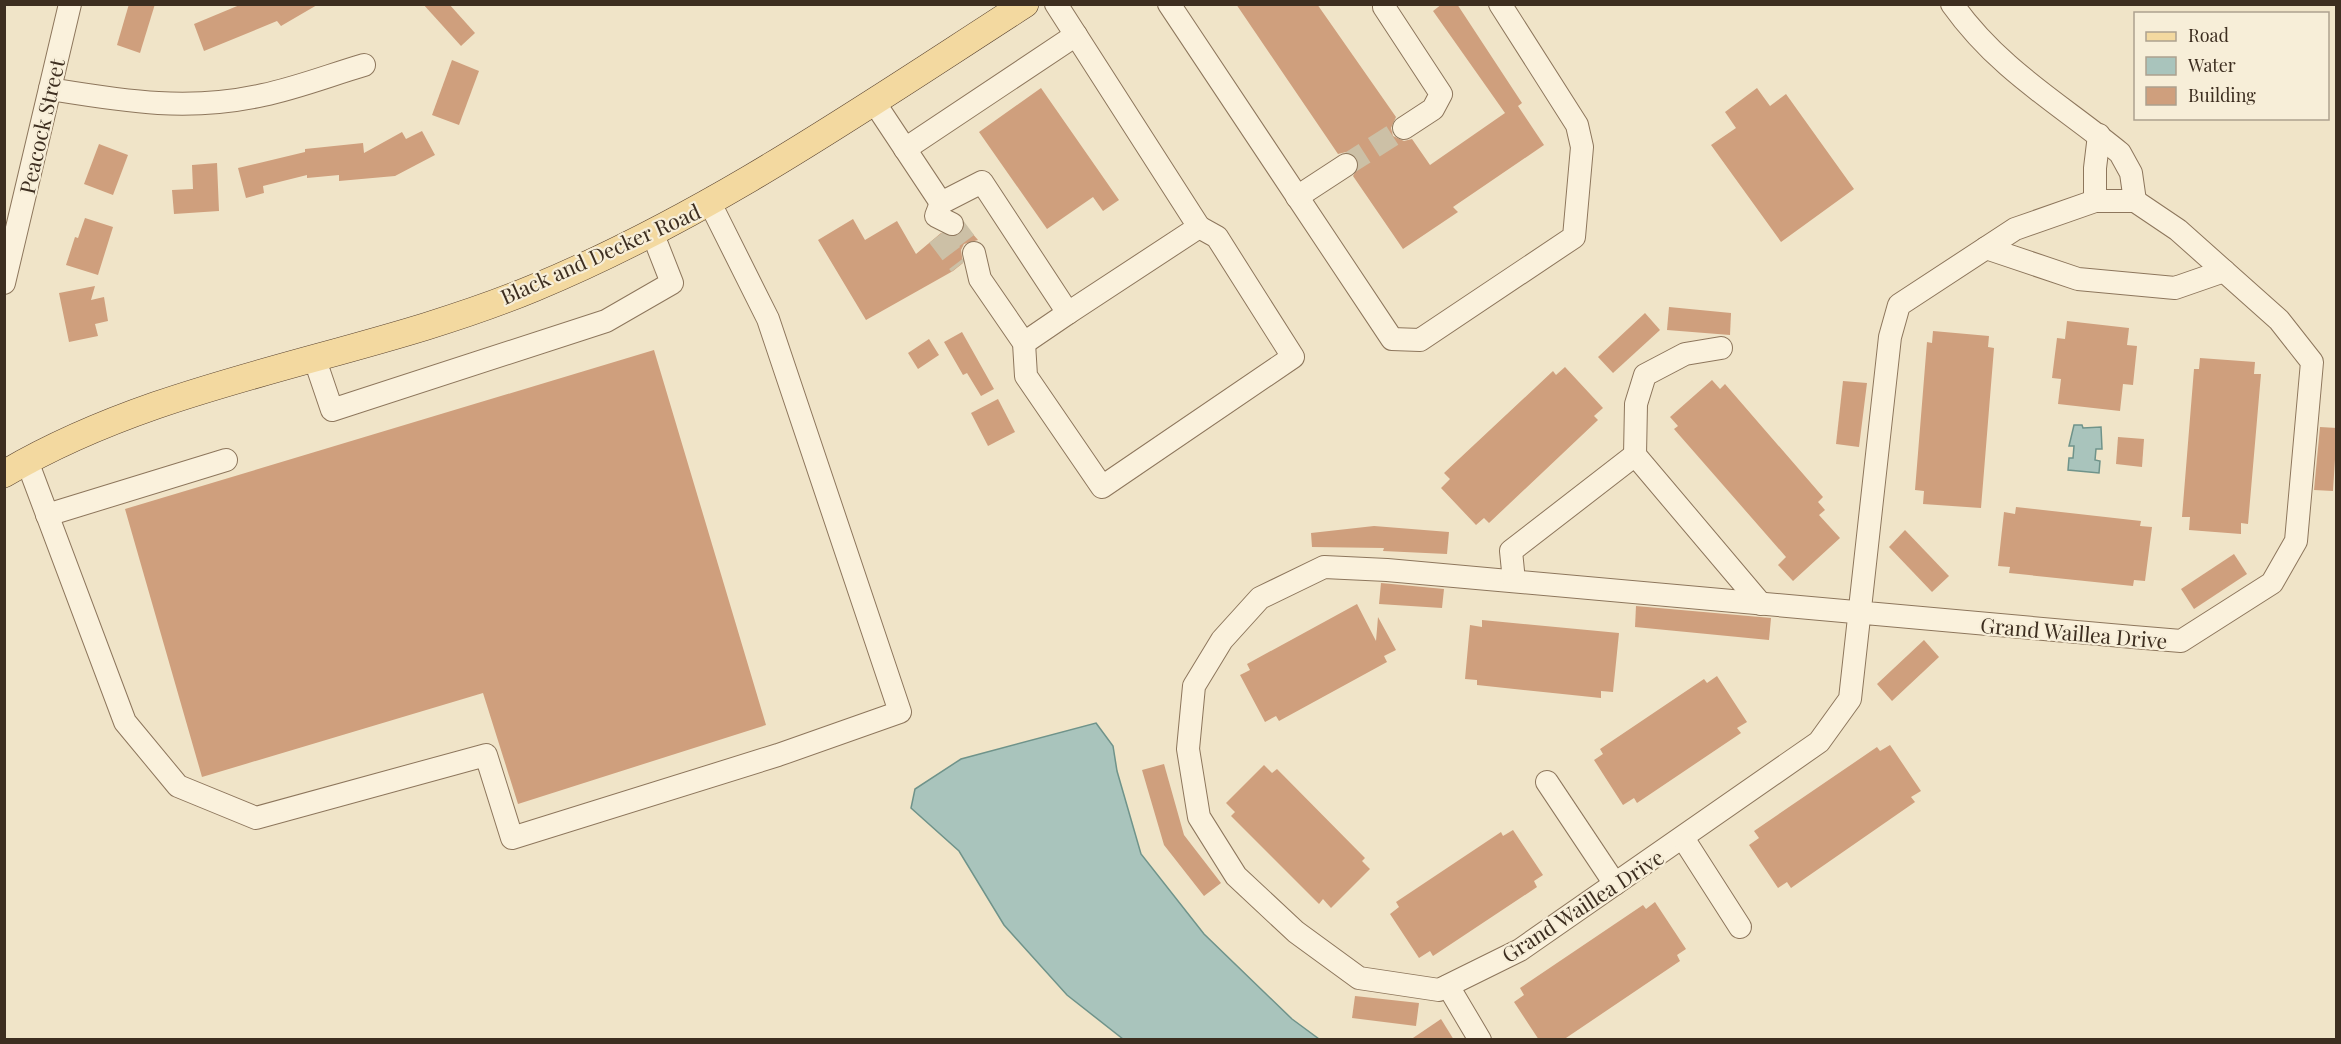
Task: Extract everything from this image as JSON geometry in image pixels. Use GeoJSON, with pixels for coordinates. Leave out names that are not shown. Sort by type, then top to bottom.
{"type":"FeatureCollection","features":[{"type":"Feature","properties":{"kind":"main road","name":"Black and Decker Road"},"geometry":{"type":"LineString","coordinates":[[16,467],[136,411],[433,323],[533,288],[710,203],[774,167],[1025,4]]}},
{"type":"Feature","properties":{"kind":"street","name":"Peacock Street"},"geometry":{"type":"LineString","coordinates":[[4,283],[70,4]]}},
{"type":"Feature","properties":{"kind":"street"},"geometry":{"type":"LineString","coordinates":[[967,259],[1024,343],[1026,376],[1102,487],[1293,357],[1217,237],[1199,227],[1056,4]]}},
{"type":"Feature","properties":{"kind":"street"},"geometry":{"type":"LineString","coordinates":[[1169,4],[1392,339],[1420,340],[1574,237],[1582,147],[1577,126],[1500,4]]}},
{"type":"Feature","properties":{"kind":"street"},"geometry":{"type":"LineString","coordinates":[[1952,4],[1971,31],[1993,54],[2120,153],[2131,173],[2135,201]]}},
{"type":"Feature","properties":{"kind":"street"},"geometry":{"type":"LineString","coordinates":[[1383,5],[1441,94],[1433,109],[1404,128]]}},
{"type":"Feature","properties":{"kind":"street"},"geometry":{"type":"LineString","coordinates":[[905,148],[1076,35]]}},
{"type":"Feature","properties":{"kind":"street"},"geometry":{"type":"LineString","coordinates":[[50,88],[138,104],[213,103],[264,95],[364,65]]}},
{"type":"Feature","properties":{"kind":"street"},"geometry":{"type":"LineString","coordinates":[[874,102],[905,148],[942,220],[982,182],[1068,313]]}},
{"type":"Feature","properties":{"kind":"street"},"geometry":{"type":"LineString","coordinates":[[2095,201],[2095,168],[2099,135]]}},
{"type":"Feature","properties":{"kind":"street"},"geometry":{"type":"LineString","coordinates":[[1297,197],[1346,165]]}},
{"type":"Feature","properties":{"kind":"street"},"geometry":{"type":"LineString","coordinates":[[2095,168],[2131,173]]}},
{"type":"Feature","properties":{"kind":"street","name":"Grand Waillea Drive"},"geometry":{"type":"LineString","coordinates":[[2135,201],[2095,201],[2015,229],[1899,305],[1890,337],[1860,612],[1849,703],[1819,742],[1520,950],[1439,990],[1359,978],[1296,932],[1236,876],[1199,817],[1188,749],[1194,686],[1222,640],[1260,598],[1324,567],[1514,581],[1761,604],[1860,612],[2181,641],[2272,583],[2296,541],[2312,362],[2279,320],[2178,230],[2135,201]]}},
{"type":"Feature","properties":{"kind":"street"},"geometry":{"type":"LineString","coordinates":[[16,467],[47,514],[125,722],[178,786],[256,818],[486,755],[512,838],[778,755],[900,712],[768,319],[710,203]]}},
{"type":"Feature","properties":{"kind":"street"},"geometry":{"type":"LineString","coordinates":[[1024,343],[1199,227]]}},
{"type":"Feature","properties":{"kind":"street"},"geometry":{"type":"LineString","coordinates":[[314,357],[332,410],[606,321],[672,283],[652,232]]}},
{"type":"Feature","properties":{"kind":"street"},"geometry":{"type":"LineString","coordinates":[[1986,248],[2078,279],[2175,288],[2224,271]]}},
{"type":"Feature","properties":{"kind":"street"},"geometry":{"type":"LineString","coordinates":[[1721,348],[1685,354],[1645,375],[1636,404],[1635,455],[1761,604]]}},
{"type":"Feature","properties":{"kind":"street"},"geometry":{"type":"LineString","coordinates":[[1514,581],[1512,551],[1635,455]]}},
{"type":"Feature","properties":{"kind":"street"},"geometry":{"type":"LineString","coordinates":[[47,514],[226,460]]}},
{"type":"Feature","properties":{"kind":"street"},"geometry":{"type":"LineString","coordinates":[[1547,782],[1616,884]]}},
{"type":"Feature","properties":{"kind":"street"},"geometry":{"type":"LineString","coordinates":[[1683,838],[1740,927]]}},
{"type":"Feature","properties":{"kind":"street"},"geometry":{"type":"LineString","coordinates":[[1448,986],[1480,1040]]}},
{"type":"Feature","properties":{"kind":"water"},"geometry":{"type":"Polygon","coordinates":[[[2074,425],[2082,425],[2083,428],[2101,427],[2102,449],[2096,449],[2095,460],[2100,461],[2099,473],[2068,470],[2069,458],[2073,458],[2074,446],[2069,446],[2074,425]]]}},
{"type":"Feature","properties":{"kind":"water"},"geometry":{"type":"Polygon","coordinates":[[[1096,723],[1113,746],[1117,771],[1141,854],[1204,934],[1292,1019],[1319,1039],[1123,1039],[1067,995],[1004,925],[959,851],[911,808],[915,789],[961,759],[1096,723]]]}},
{"type":"Feature","properties":{"kind":"building"},"geometry":{"type":"Polygon","coordinates":[[[129,4],[155,4],[140,53],[117,45],[129,4]]]}},
{"type":"Feature","properties":{"kind":"building"},"geometry":{"type":"Polygon","coordinates":[[[242,4],[317,5],[281,26],[277,21],[204,51],[194,24],[242,4]]]}},
{"type":"Feature","properties":{"kind":"building"},"geometry":{"type":"Polygon","coordinates":[[[423,4],[449,4],[475,33],[461,46],[423,4]]]}},
{"type":"Feature","properties":{"kind":"building"},"geometry":{"type":"Polygon","coordinates":[[[1236,4],[1317,4],[1396,117],[1391,128],[1393,136],[1404,141],[1412,139],[1430,165],[1505,113],[1433,11],[1442,4],[1457,4],[1522,103],[1518,106],[1544,145],[1453,207],[1458,212],[1403,249],[1353,176],[1359,165],[1357,157],[1346,152],[1338,154],[1236,4]]]}},
{"type":"Feature","properties":{"kind":"building"},"geometry":{"type":"Polygon","coordinates":[[[452,60],[479,71],[459,125],[432,115],[452,60]]]}},
{"type":"Feature","properties":{"kind":"building"},"geometry":{"type":"Polygon","coordinates":[[[1041,88],[1119,200],[1103,211],[1093,197],[1047,229],[979,132],[1041,88]]]}},
{"type":"Feature","properties":{"kind":"building"},"geometry":{"type":"Polygon","coordinates":[[[1757,88],[1770,106],[1786,94],[1854,189],[1781,242],[1711,145],[1736,128],[1725,112],[1757,88]]]}},
{"type":"Feature","properties":{"kind":"building"},"geometry":{"type":"Polygon","coordinates":[[[422,131],[435,155],[395,176],[339,181],[339,175],[307,178],[307,175],[263,186],[264,193],[246,198],[238,168],[305,152],[305,149],[363,143],[364,153],[402,132],[406,139],[422,131]]]}},
{"type":"Feature","properties":{"kind":"building"},"geometry":{"type":"Polygon","coordinates":[[[99,144],[128,155],[113,195],[84,184],[99,144]]]}},
{"type":"Feature","properties":{"kind":"building"},"geometry":{"type":"Polygon","coordinates":[[[217,163],[219,211],[174,214],[172,190],[193,189],[192,165],[217,163]]]}},
{"type":"Feature","properties":{"kind":"building"},"geometry":{"type":"Polygon","coordinates":[[[85,218],[113,227],[98,275],[66,265],[75,237],[78,238],[85,218]]]}},
{"type":"Feature","properties":{"kind":"building"},"geometry":{"type":"Polygon","coordinates":[[[853,219],[865,240],[897,221],[916,254],[941,233],[952,237],[959,236],[965,225],[978,240],[964,244],[961,250],[963,263],[953,271],[866,320],[818,240],[853,219]]]}},
{"type":"Feature","properties":{"kind":"building"},"geometry":{"type":"Polygon","coordinates":[[[95,286],[91,300],[104,297],[108,321],[95,324],[98,336],[69,342],[59,293],[95,286]]]}},
{"type":"Feature","properties":{"kind":"building"},"geometry":{"type":"Polygon","coordinates":[[[1669,307],[1731,313],[1730,335],[1667,330],[1669,307]]]}},
{"type":"Feature","properties":{"kind":"building"},"geometry":{"type":"Polygon","coordinates":[[[1645,313],[1660,330],[1613,373],[1598,357],[1645,313]]]}},
{"type":"Feature","properties":{"kind":"building"},"geometry":{"type":"Polygon","coordinates":[[[2067,321],[2129,328],[2127,345],[2137,346],[2133,385],[2123,384],[2120,411],[2058,404],[2061,379],[2052,378],[2057,338],[2065,339],[2067,321]]]}},
{"type":"Feature","properties":{"kind":"building"},"geometry":{"type":"Polygon","coordinates":[[[1933,331],[1989,336],[1988,347],[1994,348],[1981,508],[1923,504],[1924,491],[1915,490],[1927,342],[1932,343],[1933,331]]]}},
{"type":"Feature","properties":{"kind":"building"},"geometry":{"type":"Polygon","coordinates":[[[962,332],[994,389],[981,396],[967,373],[963,375],[944,342],[962,332]]]}},
{"type":"Feature","properties":{"kind":"building"},"geometry":{"type":"Polygon","coordinates":[[[929,339],[939,355],[918,369],[908,353],[929,339]]]}},
{"type":"Feature","properties":{"kind":"building"},"geometry":{"type":"Polygon","coordinates":[[[654,350],[766,725],[518,804],[483,693],[202,777],[125,509],[654,350]]]}},
{"type":"Feature","properties":{"kind":"building"},"geometry":{"type":"Polygon","coordinates":[[[2200,358],[2255,362],[2254,374],[2261,374],[2248,524],[2241,523],[2241,534],[2189,530],[2190,517],[2182,517],[2194,369],[2199,369],[2200,358]]]}},
{"type":"Feature","properties":{"kind":"building"},"geometry":{"type":"Polygon","coordinates":[[[1565,367],[1603,408],[1594,416],[1598,420],[1489,523],[1484,518],[1476,525],[1441,488],[1450,479],[1444,473],[1553,371],[1556,375],[1565,367]]]}},
{"type":"Feature","properties":{"kind":"building"},"geometry":{"type":"Polygon","coordinates":[[[1712,380],[1720,389],[1725,384],[1823,497],[1818,502],[1825,510],[1819,515],[1840,538],[1793,581],[1778,565],[1786,557],[1674,429],[1678,426],[1670,417],[1712,380]]]}},
{"type":"Feature","properties":{"kind":"building"},"geometry":{"type":"Polygon","coordinates":[[[1843,381],[1867,383],[1859,447],[1836,444],[1843,381]]]}},
{"type":"Feature","properties":{"kind":"building"},"geometry":{"type":"Polygon","coordinates":[[[998,399],[1015,432],[988,446],[971,413],[998,399]]]}},
{"type":"Feature","properties":{"kind":"building"},"geometry":{"type":"Polygon","coordinates":[[[2320,427],[2337,428],[2333,491],[2314,490],[2320,427]]]}},
{"type":"Feature","properties":{"kind":"building"},"geometry":{"type":"Polygon","coordinates":[[[2118,437],[2144,439],[2142,467],[2116,464],[2118,437]]]}},
{"type":"Feature","properties":{"kind":"building"},"geometry":{"type":"Polygon","coordinates":[[[2016,507],[2141,521],[2140,526],[2152,527],[2145,581],[2134,580],[2133,586],[2009,573],[2010,567],[1998,566],[2004,512],[2015,514],[2016,507]]]}},
{"type":"Feature","properties":{"kind":"building"},"geometry":{"type":"Polygon","coordinates":[[[1374,526],[1449,532],[1447,554],[1383,551],[1384,548],[1312,547],[1311,533],[1374,526]]]}},
{"type":"Feature","properties":{"kind":"building"},"geometry":{"type":"Polygon","coordinates":[[[1905,530],[1949,576],[1932,592],[1889,547],[1905,530]]]}},
{"type":"Feature","properties":{"kind":"building"},"geometry":{"type":"Polygon","coordinates":[[[2234,554],[2247,574],[2194,609],[2181,589],[2234,554]]]}},
{"type":"Feature","properties":{"kind":"building"},"geometry":{"type":"Polygon","coordinates":[[[1381,583],[1444,589],[1442,608],[1379,604],[1381,583]]]}},
{"type":"Feature","properties":{"kind":"building"},"geometry":{"type":"Polygon","coordinates":[[[1357,604],[1376,641],[1378,617],[1396,650],[1384,656],[1387,662],[1279,721],[1276,716],[1265,722],[1240,675],[1250,670],[1247,664],[1357,604]]]}},
{"type":"Feature","properties":{"kind":"building"},"geometry":{"type":"Polygon","coordinates":[[[1636,606],[1771,618],[1769,640],[1635,627],[1636,606]]]}},
{"type":"Feature","properties":{"kind":"building"},"geometry":{"type":"Polygon","coordinates":[[[1482,620],[1619,633],[1613,692],[1601,691],[1601,698],[1477,685],[1477,680],[1465,679],[1470,625],[1482,627],[1482,620]]]}},
{"type":"Feature","properties":{"kind":"building"},"geometry":{"type":"Polygon","coordinates":[[[1924,640],[1939,657],[1892,701],[1877,684],[1924,640]]]}},
{"type":"Feature","properties":{"kind":"building"},"geometry":{"type":"Polygon","coordinates":[[[1717,676],[1747,722],[1737,728],[1741,733],[1637,803],[1634,798],[1623,805],[1594,760],[1603,754],[1600,749],[1704,679],[1707,683],[1717,676]]]}},
{"type":"Feature","properties":{"kind":"building"},"geometry":{"type":"Polygon","coordinates":[[[1890,745],[1921,791],[1911,797],[1915,802],[1791,888],[1787,882],[1778,888],[1749,845],[1759,838],[1754,831],[1877,747],[1880,751],[1890,745]]]}},
{"type":"Feature","properties":{"kind":"building"},"geometry":{"type":"Polygon","coordinates":[[[1164,764],[1184,835],[1221,883],[1204,896],[1164,845],[1142,770],[1164,764]]]}},
{"type":"Feature","properties":{"kind":"building"},"geometry":{"type":"Polygon","coordinates":[[[1264,765],[1272,773],[1277,769],[1365,858],[1362,861],[1370,869],[1331,908],[1323,899],[1319,904],[1231,816],[1235,812],[1226,803],[1264,765]]]}},
{"type":"Feature","properties":{"kind":"building"},"geometry":{"type":"Polygon","coordinates":[[[1513,830],[1543,875],[1534,881],[1537,887],[1433,956],[1430,951],[1419,958],[1390,914],[1399,907],[1396,902],[1501,832],[1503,836],[1513,830]]]}},
{"type":"Feature","properties":{"kind":"building"},"geometry":{"type":"Polygon","coordinates":[[[1655,902],[1686,949],[1677,955],[1680,961],[1563,1040],[1539,1040],[1514,1002],[1524,995],[1520,988],[1643,905],[1646,909],[1655,902]]]}},
{"type":"Feature","properties":{"kind":"building"},"geometry":{"type":"Polygon","coordinates":[[[1355,996],[1419,1003],[1416,1026],[1352,1018],[1355,996]]]}},
{"type":"Feature","properties":{"kind":"building"},"geometry":{"type":"Polygon","coordinates":[[[1441,1019],[1454,1040],[1410,1040],[1441,1019]]]}},
{"type":"Feature","properties":{"kind":"tunnel"},"geometry":{"type":"LineString","coordinates":[[1346,165],[1404,128]]}},
{"type":"Feature","properties":{"kind":"tunnel"},"geometry":{"type":"LineString","coordinates":[[952,224],[974,253]]}},
{"type":"Feature","properties":{"kind":"tunnel"},"geometry":{"type":"LineString","coordinates":[[938,236],[960,265]]}}]}
